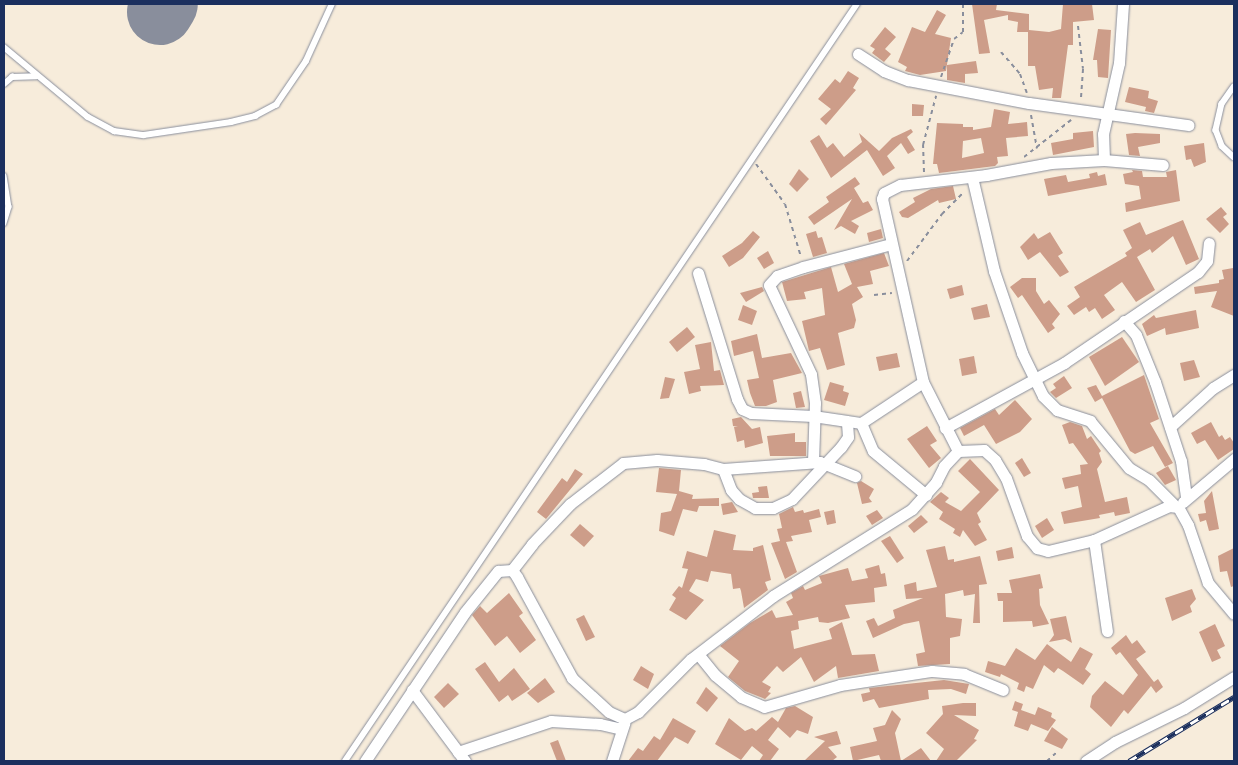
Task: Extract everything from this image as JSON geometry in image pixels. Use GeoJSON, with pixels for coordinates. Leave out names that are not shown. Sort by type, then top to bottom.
{"type":"FeatureCollection","features":[{"type":"Feature","properties":{"kind":"street"},"geometry":{"type":"LineString","coordinates":[[1104,160],[1106,114],[1119,63],[1123,4]]}},
{"type":"Feature","properties":{"kind":"street"},"geometry":{"type":"LineString","coordinates":[[858,54],[884,71],[908,80],[1079,110],[1188,125]]}},
{"type":"Feature","properties":{"kind":"street"},"geometry":{"type":"LineString","coordinates":[[958,451],[923,382],[882,199],[891,187],[973,180],[1050,163],[1104,160],[1163,164]]}},
{"type":"Feature","properties":{"kind":"street"},"geometry":{"type":"LineString","coordinates":[[973,180],[994,271],[1033,379],[1049,405],[1090,421],[1129,468],[1149,480],[1176,506],[1188,525],[1208,583],[1234,614]]}},
{"type":"Feature","properties":{"kind":"street"},"geometry":{"type":"LineString","coordinates":[[945,428],[1064,363],[1198,272],[1207,261],[1209,243]]}},
{"type":"Feature","properties":{"kind":"street"},"geometry":{"type":"LineString","coordinates":[[813,462],[814,416],[811,374],[769,289],[777,276],[803,267],[891,244]]}},
{"type":"Feature","properties":{"kind":"street"},"geometry":{"type":"LineString","coordinates":[[698,273],[742,409],[765,416],[814,416],[861,423],[923,382]]}},
{"type":"Feature","properties":{"kind":"street"},"geometry":{"type":"LineString","coordinates":[[1124,321],[1136,335],[1170,427],[1181,461],[1186,498]]}},
{"type":"Feature","properties":{"kind":"street"},"geometry":{"type":"LineString","coordinates":[[1170,427],[1213,388],[1234,375]]}},
{"type":"Feature","properties":{"kind":"street"},"geometry":{"type":"LineString","coordinates":[[723,469],[731,490],[739,500],[764,508],[792,499],[848,437],[846,422]]}},
{"type":"Feature","properties":{"kind":"street"},"geometry":{"type":"LineString","coordinates":[[861,423],[873,451],[926,495]]}},
{"type":"Feature","properties":{"kind":"street"},"geometry":{"type":"LineString","coordinates":[[958,451],[984,450],[995,460],[1006,478],[1027,536],[1037,548],[1060,549],[1094,540],[1176,506],[1234,459]]}},
{"type":"Feature","properties":{"kind":"street"},"geometry":{"type":"LineString","coordinates":[[612,761],[623,724],[638,712],[668,679],[774,596],[898,519],[926,495],[958,451]]}},
{"type":"Feature","properties":{"kind":"street"},"geometry":{"type":"LineString","coordinates":[[365,761],[492,575],[512,570],[532,544],[570,504],[624,463],[657,460],[704,464],[723,469],[826,462],[855,476]]}},
{"type":"Feature","properties":{"kind":"street"},"geometry":{"type":"LineString","coordinates":[[1094,540],[1107,631]]}},
{"type":"Feature","properties":{"kind":"street"},"geometry":{"type":"LineString","coordinates":[[512,570],[572,678],[623,724]]}},
{"type":"Feature","properties":{"kind":"street"},"geometry":{"type":"LineString","coordinates":[[698,654],[715,675],[741,697],[764,708],[840,686],[932,670],[964,674],[1003,690]]}},
{"type":"Feature","properties":{"kind":"street"},"geometry":{"type":"LineString","coordinates":[[1086,761],[1115,742],[1184,708],[1234,677]]}},
{"type":"Feature","properties":{"kind":"street"},"geometry":{"type":"LineString","coordinates":[[412,690],[462,756],[551,721],[623,724]]}},
{"type":"Feature","properties":{"kind":"lane"},"geometry":{"type":"LineString","coordinates":[[4,47],[36,76],[88,117],[114,131],[144,135],[255,116],[276,105],[292,86],[332,4]]}},
{"type":"Feature","properties":{"kind":"lane"},"geometry":{"type":"LineString","coordinates":[[346,761],[857,4]]}},
{"type":"Feature","properties":{"kind":"lane"},"geometry":{"type":"LineString","coordinates":[[4,84],[12,76],[36,76]]}},
{"type":"Feature","properties":{"kind":"lane"},"geometry":{"type":"LineString","coordinates":[[1234,87],[1222,104],[1216,130],[1222,146],[1234,158]]}},
{"type":"Feature","properties":{"kind":"lane"},"geometry":{"type":"LineString","coordinates":[[4,176],[10,207],[4,222]]}},
{"type":"Feature","properties":{"kind":"path"},"geometry":{"type":"LineString","coordinates":[[1023,158],[1058,133],[1079,110],[1083,69],[1078,26]]}},
{"type":"Feature","properties":{"kind":"path"},"geometry":{"type":"LineString","coordinates":[[752,159],[768,177],[785,204],[803,267]]}},
{"type":"Feature","properties":{"kind":"path"},"geometry":{"type":"LineString","coordinates":[[898,273],[942,214],[973,180]]}},
{"type":"Feature","properties":{"kind":"path"},"geometry":{"type":"LineString","coordinates":[[874,295],[902,293]]}},
{"type":"Feature","properties":{"kind":"path"},"geometry":{"type":"LineString","coordinates":[[1047,761],[1058,751]]}},
{"type":"Feature","properties":{"kind":"path"},"geometry":{"type":"LineString","coordinates":[[966,761],[972,761]]}},
{"type":"Feature","properties":{"kind":"building"},"geometry":{"type":"Polygon","coordinates":[[[972,4],[997,4],[996,10],[1029,14],[1029,30],[1049,32],[1061,29],[1063,4],[1092,4],[1094,20],[1073,22],[1073,45],[1068,45],[1061,98],[1052,98],[1053,88],[1039,90],[1035,66],[1028,66],[1028,32],[1017,32],[1018,22],[1008,20],[1008,15],[984,20],[990,53],[979,54],[972,4]]]}},
{"type":"Feature","properties":{"kind":"building"},"geometry":{"type":"Polygon","coordinates":[[[937,10],[946,15],[935,34],[951,38],[946,71],[920,75],[905,71],[907,67],[898,62],[912,27],[925,32],[937,10]]]}},
{"type":"Feature","properties":{"kind":"building"},"geometry":{"type":"Polygon","coordinates":[[[885,27],[896,37],[885,49],[891,54],[884,62],[872,53],[875,49],[870,46],[885,27]]]}},
{"type":"Feature","properties":{"kind":"building"},"geometry":{"type":"Polygon","coordinates":[[[1098,29],[1111,30],[1108,78],[1098,77],[1097,60],[1093,60],[1098,29]]]}},
{"type":"Feature","properties":{"kind":"building"},"geometry":{"type":"Polygon","coordinates":[[[976,61],[978,73],[965,74],[965,83],[947,80],[947,65],[976,61]]]}},
{"type":"Feature","properties":{"kind":"building"},"geometry":{"type":"Polygon","coordinates":[[[848,71],[859,78],[853,88],[856,90],[826,125],[820,119],[831,109],[818,99],[835,79],[840,83],[848,71]]]}},
{"type":"Feature","properties":{"kind":"building"},"geometry":{"type":"Polygon","coordinates":[[[1129,87],[1149,91],[1148,98],[1158,101],[1154,113],[1145,111],[1146,107],[1125,102],[1129,87]]]}},
{"type":"Feature","properties":{"kind":"building"},"geometry":{"type":"Polygon","coordinates":[[[912,104],[924,105],[923,116],[912,116],[912,104]]]}},
{"type":"Feature","properties":{"kind":"building"},"geometry":{"type":"Polygon","coordinates":[[[994,109],[1010,112],[1008,124],[1027,122],[1028,136],[1006,138],[1008,156],[997,157],[998,163],[995,166],[939,173],[937,164],[933,164],[937,123],[963,124],[963,127],[973,127],[973,130],[991,127],[994,109]],[[981,138],[963,141],[962,158],[984,153],[981,138]]]}},
{"type":"Feature","properties":{"kind":"building"},"geometry":{"type":"Polygon","coordinates":[[[911,129],[913,132],[907,137],[915,150],[908,154],[901,143],[887,156],[895,168],[883,176],[867,150],[831,178],[810,141],[819,135],[827,148],[833,143],[844,157],[862,142],[859,133],[879,151],[892,138],[911,129]]]}},
{"type":"Feature","properties":{"kind":"building"},"geometry":{"type":"Polygon","coordinates":[[[1093,131],[1094,147],[1053,155],[1051,143],[1073,139],[1073,133],[1093,131]]]}},
{"type":"Feature","properties":{"kind":"building"},"geometry":{"type":"Polygon","coordinates":[[[1126,134],[1160,134],[1160,143],[1138,147],[1140,156],[1129,155],[1126,134]]]}},
{"type":"Feature","properties":{"kind":"building"},"geometry":{"type":"Polygon","coordinates":[[[1204,143],[1206,162],[1194,167],[1191,159],[1186,160],[1184,146],[1204,143]]]}},
{"type":"Feature","properties":{"kind":"building"},"geometry":{"type":"Polygon","coordinates":[[[799,169],[809,179],[797,192],[789,184],[799,169]]]}},
{"type":"Feature","properties":{"kind":"building"},"geometry":{"type":"Polygon","coordinates":[[[1132,170],[1142,171],[1143,177],[1167,177],[1166,172],[1176,170],[1180,201],[1126,212],[1125,203],[1141,199],[1139,186],[1125,184],[1123,174],[1133,172],[1132,170]]]}},
{"type":"Feature","properties":{"kind":"building"},"geometry":{"type":"Polygon","coordinates":[[[1097,172],[1098,176],[1105,174],[1107,185],[1048,196],[1044,179],[1066,175],[1068,182],[1090,178],[1089,174],[1097,172]]]}},
{"type":"Feature","properties":{"kind":"building"},"geometry":{"type":"Polygon","coordinates":[[[855,177],[860,184],[854,188],[863,203],[868,201],[873,210],[851,221],[859,226],[855,234],[841,226],[834,230],[852,199],[814,225],[808,217],[829,202],[826,197],[855,177]]]}},
{"type":"Feature","properties":{"kind":"building"},"geometry":{"type":"Polygon","coordinates":[[[953,186],[956,199],[939,203],[938,200],[908,218],[902,217],[899,212],[915,202],[913,198],[931,189],[953,186]]]}},
{"type":"Feature","properties":{"kind":"building"},"geometry":{"type":"Polygon","coordinates":[[[1221,207],[1227,214],[1223,217],[1229,224],[1220,233],[1206,219],[1221,207]]]}},
{"type":"Feature","properties":{"kind":"building"},"geometry":{"type":"Polygon","coordinates":[[[1183,220],[1199,259],[1186,265],[1173,236],[1152,253],[1150,249],[1137,257],[1155,290],[1136,302],[1122,282],[1104,295],[1115,310],[1102,319],[1095,308],[1089,312],[1086,307],[1074,315],[1067,306],[1080,297],[1074,287],[1127,256],[1125,253],[1132,248],[1123,230],[1140,222],[1146,235],[1183,220]]]}},
{"type":"Feature","properties":{"kind":"building"},"geometry":{"type":"Polygon","coordinates":[[[881,229],[883,238],[869,242],[867,233],[881,229]]]}},
{"type":"Feature","properties":{"kind":"building"},"geometry":{"type":"Polygon","coordinates":[[[753,231],[760,237],[743,258],[729,267],[722,256],[742,243],[753,231]]]}},
{"type":"Feature","properties":{"kind":"building"},"geometry":{"type":"Polygon","coordinates":[[[816,231],[818,238],[822,237],[827,253],[813,257],[806,234],[816,231]]]}},
{"type":"Feature","properties":{"kind":"building"},"geometry":{"type":"Polygon","coordinates":[[[1050,232],[1063,253],[1058,256],[1069,272],[1060,277],[1040,252],[1028,260],[1020,247],[1034,233],[1038,239],[1050,232]]]}},
{"type":"Feature","properties":{"kind":"building"},"geometry":{"type":"Polygon","coordinates":[[[768,251],[774,263],[764,269],[757,258],[768,251]]]}},
{"type":"Feature","properties":{"kind":"building"},"geometry":{"type":"Polygon","coordinates":[[[884,253],[889,266],[870,271],[873,284],[857,287],[863,297],[852,304],[856,320],[854,328],[838,333],[845,365],[827,370],[820,348],[809,351],[802,321],[825,315],[822,288],[804,292],[806,299],[787,301],[782,282],[831,267],[838,292],[852,284],[844,264],[884,253]]]}},
{"type":"Feature","properties":{"kind":"building"},"geometry":{"type":"Polygon","coordinates":[[[1233,268],[1234,316],[1211,307],[1217,291],[1195,294],[1194,287],[1219,283],[1219,280],[1224,279],[1222,270],[1233,268]]]}},
{"type":"Feature","properties":{"kind":"building"},"geometry":{"type":"Polygon","coordinates":[[[1022,278],[1036,278],[1036,291],[1044,304],[1049,300],[1060,314],[1052,324],[1055,328],[1048,333],[1022,295],[1018,298],[1010,287],[1022,278]]]}},
{"type":"Feature","properties":{"kind":"building"},"geometry":{"type":"Polygon","coordinates":[[[962,285],[964,295],[950,299],[947,289],[962,285]]]}},
{"type":"Feature","properties":{"kind":"building"},"geometry":{"type":"Polygon","coordinates":[[[762,287],[764,291],[746,302],[740,293],[762,287]]]}},
{"type":"Feature","properties":{"kind":"building"},"geometry":{"type":"Polygon","coordinates":[[[987,304],[990,317],[974,320],[971,308],[987,304]]]}},
{"type":"Feature","properties":{"kind":"building"},"geometry":{"type":"Polygon","coordinates":[[[743,305],[757,311],[752,325],[738,320],[743,305]]]}},
{"type":"Feature","properties":{"kind":"building"},"geometry":{"type":"Polygon","coordinates":[[[1196,310],[1199,328],[1166,335],[1165,328],[1147,336],[1142,324],[1154,315],[1156,318],[1196,310]]]}},
{"type":"Feature","properties":{"kind":"building"},"geometry":{"type":"Polygon","coordinates":[[[687,327],[695,337],[677,352],[669,342],[687,327]]]}},
{"type":"Feature","properties":{"kind":"building"},"geometry":{"type":"Polygon","coordinates":[[[757,334],[762,358],[791,353],[802,373],[773,380],[777,402],[766,406],[755,406],[750,393],[747,380],[759,378],[753,351],[734,356],[731,341],[757,334]]]}},
{"type":"Feature","properties":{"kind":"building"},"geometry":{"type":"Polygon","coordinates":[[[1122,337],[1139,362],[1105,386],[1089,357],[1122,337]]]}},
{"type":"Feature","properties":{"kind":"building"},"geometry":{"type":"Polygon","coordinates":[[[711,342],[714,371],[720,370],[724,385],[700,386],[701,391],[689,394],[684,372],[700,369],[695,345],[711,342]]]}},
{"type":"Feature","properties":{"kind":"building"},"geometry":{"type":"Polygon","coordinates":[[[897,353],[900,367],[879,371],[876,357],[897,353]]]}},
{"type":"Feature","properties":{"kind":"building"},"geometry":{"type":"Polygon","coordinates":[[[974,356],[977,373],[962,376],[959,359],[974,356]]]}},
{"type":"Feature","properties":{"kind":"building"},"geometry":{"type":"Polygon","coordinates":[[[1194,360],[1200,377],[1184,381],[1180,363],[1194,360]]]}},
{"type":"Feature","properties":{"kind":"building"},"geometry":{"type":"Polygon","coordinates":[[[1144,375],[1159,419],[1150,423],[1173,463],[1165,467],[1153,446],[1135,454],[1130,451],[1102,398],[1095,402],[1087,388],[1096,385],[1102,396],[1144,375]]]}},
{"type":"Feature","properties":{"kind":"building"},"geometry":{"type":"Polygon","coordinates":[[[1064,376],[1072,388],[1056,398],[1050,392],[1056,388],[1053,384],[1064,376]]]}},
{"type":"Feature","properties":{"kind":"building"},"geometry":{"type":"Polygon","coordinates":[[[665,377],[675,379],[669,398],[660,399],[665,377]]]}},
{"type":"Feature","properties":{"kind":"building"},"geometry":{"type":"Polygon","coordinates":[[[830,382],[844,386],[843,391],[849,393],[845,406],[824,400],[830,382]]]}},
{"type":"Feature","properties":{"kind":"building"},"geometry":{"type":"Polygon","coordinates":[[[801,391],[805,407],[796,408],[793,393],[801,391]]]}},
{"type":"Feature","properties":{"kind":"building"},"geometry":{"type":"Polygon","coordinates":[[[1015,400],[1032,419],[1020,432],[996,444],[984,425],[964,436],[960,428],[995,409],[999,415],[1015,400]]]}},
{"type":"Feature","properties":{"kind":"building"},"geometry":{"type":"Polygon","coordinates":[[[741,417],[752,429],[760,427],[763,443],[745,448],[744,440],[737,442],[734,427],[738,427],[733,426],[732,419],[741,417]]]}},
{"type":"Feature","properties":{"kind":"building"},"geometry":{"type":"Polygon","coordinates":[[[1070,422],[1082,426],[1087,439],[1091,436],[1101,451],[1099,453],[1102,462],[1097,469],[1105,502],[1127,497],[1130,513],[1115,516],[1114,512],[1099,515],[1100,518],[1064,524],[1061,512],[1082,507],[1078,486],[1065,489],[1062,478],[1081,474],[1080,465],[1088,464],[1073,443],[1069,444],[1062,425],[1070,422]]]}},
{"type":"Feature","properties":{"kind":"building"},"geometry":{"type":"Polygon","coordinates":[[[1211,422],[1219,437],[1222,435],[1225,440],[1230,437],[1234,443],[1234,449],[1218,460],[1205,440],[1197,444],[1191,433],[1211,422]]]}},
{"type":"Feature","properties":{"kind":"building"},"geometry":{"type":"Polygon","coordinates":[[[927,426],[937,441],[930,445],[941,458],[929,468],[907,439],[927,426]]]}},
{"type":"Feature","properties":{"kind":"building"},"geometry":{"type":"Polygon","coordinates":[[[795,433],[795,442],[806,442],[806,456],[770,456],[767,436],[795,433]]]}},
{"type":"Feature","properties":{"kind":"building"},"geometry":{"type":"Polygon","coordinates":[[[1022,458],[1031,473],[1024,477],[1015,463],[1022,458]]]}},
{"type":"Feature","properties":{"kind":"building"},"geometry":{"type":"Polygon","coordinates":[[[970,459],[999,490],[977,513],[981,522],[978,524],[987,540],[975,546],[963,530],[960,537],[953,533],[955,529],[939,519],[943,512],[930,502],[941,492],[949,498],[945,502],[961,511],[980,492],[958,471],[970,459]]]}},
{"type":"Feature","properties":{"kind":"building"},"geometry":{"type":"Polygon","coordinates":[[[1168,466],[1176,480],[1165,485],[1156,473],[1168,466]]]}},
{"type":"Feature","properties":{"kind":"building"},"geometry":{"type":"Polygon","coordinates":[[[659,468],[681,470],[679,491],[693,495],[692,499],[719,498],[719,506],[699,506],[697,512],[683,509],[674,536],[659,531],[661,513],[671,511],[677,494],[656,492],[659,468]]]}},
{"type":"Feature","properties":{"kind":"building"},"geometry":{"type":"Polygon","coordinates":[[[575,469],[583,474],[546,519],[537,512],[562,478],[567,482],[575,469]]]}},
{"type":"Feature","properties":{"kind":"building"},"geometry":{"type":"Polygon","coordinates":[[[861,481],[874,489],[869,498],[872,502],[862,504],[857,483],[861,481]]]}},
{"type":"Feature","properties":{"kind":"building"},"geometry":{"type":"Polygon","coordinates":[[[767,486],[769,498],[753,498],[752,493],[759,492],[758,487],[767,486]]]}},
{"type":"Feature","properties":{"kind":"building"},"geometry":{"type":"Polygon","coordinates":[[[1212,491],[1219,529],[1209,531],[1206,520],[1200,522],[1198,514],[1206,513],[1204,501],[1212,491]]]}},
{"type":"Feature","properties":{"kind":"building"},"geometry":{"type":"Polygon","coordinates":[[[732,502],[738,512],[723,515],[721,504],[732,502]]]}},
{"type":"Feature","properties":{"kind":"building"},"geometry":{"type":"Polygon","coordinates":[[[793,507],[795,512],[803,510],[804,513],[819,509],[821,517],[809,520],[812,532],[791,536],[793,541],[786,542],[797,572],[785,579],[771,543],[780,541],[777,529],[782,528],[779,514],[793,507]]]}},
{"type":"Feature","properties":{"kind":"building"},"geometry":{"type":"Polygon","coordinates":[[[834,510],[836,523],[827,525],[824,512],[834,510]]]}},
{"type":"Feature","properties":{"kind":"building"},"geometry":{"type":"Polygon","coordinates":[[[877,510],[883,518],[872,525],[866,516],[877,510]]]}},
{"type":"Feature","properties":{"kind":"building"},"geometry":{"type":"Polygon","coordinates":[[[921,515],[928,522],[914,533],[908,526],[921,515]]]}},
{"type":"Feature","properties":{"kind":"building"},"geometry":{"type":"Polygon","coordinates":[[[1047,518],[1054,530],[1042,538],[1035,526],[1047,518]]]}},
{"type":"Feature","properties":{"kind":"building"},"geometry":{"type":"Polygon","coordinates":[[[580,524],[594,536],[584,547],[570,535],[580,524]]]}},
{"type":"Feature","properties":{"kind":"building"},"geometry":{"type":"Polygon","coordinates":[[[714,530],[736,535],[733,550],[753,551],[753,548],[763,545],[771,580],[765,582],[768,590],[744,608],[740,588],[733,589],[731,574],[711,571],[708,582],[696,579],[689,591],[704,600],[686,620],[669,610],[676,598],[672,595],[679,586],[682,588],[688,569],[682,568],[687,551],[707,557],[714,530]]]}},
{"type":"Feature","properties":{"kind":"building"},"geometry":{"type":"Polygon","coordinates":[[[890,536],[904,558],[897,563],[881,541],[890,536]]]}},
{"type":"Feature","properties":{"kind":"building"},"geometry":{"type":"Polygon","coordinates":[[[945,546],[948,560],[954,559],[954,562],[980,556],[987,584],[979,585],[980,623],[973,623],[975,594],[964,596],[963,590],[945,594],[946,617],[962,619],[960,636],[950,638],[950,664],[918,666],[916,654],[925,652],[919,621],[904,624],[873,638],[866,621],[874,618],[878,626],[895,618],[893,610],[923,598],[906,599],[904,585],[916,582],[917,591],[937,587],[926,550],[945,546]]]}},
{"type":"Feature","properties":{"kind":"building"},"geometry":{"type":"Polygon","coordinates":[[[1012,547],[1014,558],[998,561],[996,551],[1012,547]]]}},
{"type":"Feature","properties":{"kind":"building"},"geometry":{"type":"Polygon","coordinates":[[[1234,548],[1234,586],[1231,587],[1227,571],[1220,572],[1218,556],[1234,548]]]}},
{"type":"Feature","properties":{"kind":"building"},"geometry":{"type":"Polygon","coordinates":[[[879,565],[881,574],[885,573],[887,586],[874,588],[875,602],[845,605],[850,618],[828,623],[819,622],[818,617],[798,621],[799,629],[791,631],[794,649],[832,639],[829,629],[842,622],[852,655],[875,654],[879,671],[838,678],[836,666],[814,682],[801,657],[783,672],[777,666],[762,682],[771,687],[768,692],[771,693],[765,699],[745,691],[728,677],[739,661],[720,646],[750,623],[772,610],[776,618],[793,615],[786,602],[793,598],[791,593],[803,586],[805,590],[822,583],[819,576],[848,568],[852,581],[868,578],[865,569],[879,565]]]}},
{"type":"Feature","properties":{"kind":"building"},"geometry":{"type":"Polygon","coordinates":[[[1040,574],[1043,588],[1039,589],[1040,605],[1049,624],[1033,627],[1032,621],[1003,622],[1003,601],[998,601],[997,593],[1012,593],[1009,580],[1040,574]]]}},
{"type":"Feature","properties":{"kind":"building"},"geometry":{"type":"Polygon","coordinates":[[[1192,589],[1196,599],[1190,606],[1192,612],[1172,621],[1165,598],[1192,589]]]}},
{"type":"Feature","properties":{"kind":"building"},"geometry":{"type":"Polygon","coordinates":[[[509,593],[523,613],[519,616],[536,640],[520,653],[507,636],[495,646],[472,615],[480,606],[487,613],[509,593]]]}},
{"type":"Feature","properties":{"kind":"building"},"geometry":{"type":"Polygon","coordinates":[[[584,615],[595,637],[586,641],[576,619],[584,615]]]}},
{"type":"Feature","properties":{"kind":"building"},"geometry":{"type":"Polygon","coordinates":[[[1066,616],[1072,643],[1065,639],[1049,642],[1054,635],[1050,619],[1066,616]]]}},
{"type":"Feature","properties":{"kind":"building"},"geometry":{"type":"Polygon","coordinates":[[[1215,624],[1225,646],[1217,650],[1221,658],[1212,662],[1199,632],[1215,624]]]}},
{"type":"Feature","properties":{"kind":"building"},"geometry":{"type":"Polygon","coordinates":[[[1126,635],[1132,644],[1137,640],[1146,652],[1136,659],[1154,682],[1158,679],[1163,687],[1156,693],[1151,686],[1128,714],[1124,710],[1111,727],[1090,707],[1092,696],[1105,681],[1123,695],[1138,675],[1120,652],[1116,655],[1111,648],[1126,635]]]}},
{"type":"Feature","properties":{"kind":"building"},"geometry":{"type":"Polygon","coordinates":[[[1047,644],[1071,662],[1080,647],[1093,654],[1085,669],[1091,674],[1083,685],[1058,668],[1054,673],[1044,665],[1033,689],[1026,686],[1024,692],[1017,689],[1019,683],[1001,674],[1000,677],[985,672],[988,661],[1005,666],[1016,648],[1035,660],[1047,644]]]}},
{"type":"Feature","properties":{"kind":"building"},"geometry":{"type":"Polygon","coordinates":[[[485,662],[499,682],[514,668],[530,689],[512,701],[508,695],[499,702],[475,669],[485,662]]]}},
{"type":"Feature","properties":{"kind":"building"},"geometry":{"type":"Polygon","coordinates":[[[641,666],[654,674],[648,689],[633,680],[641,666]]]}},
{"type":"Feature","properties":{"kind":"building"},"geometry":{"type":"Polygon","coordinates":[[[545,678],[555,692],[538,703],[527,693],[545,678]]]}},
{"type":"Feature","properties":{"kind":"building"},"geometry":{"type":"Polygon","coordinates":[[[944,680],[969,684],[966,694],[951,689],[928,690],[929,699],[879,708],[874,699],[863,702],[861,694],[870,692],[869,688],[944,680]]]}},
{"type":"Feature","properties":{"kind":"building"},"geometry":{"type":"Polygon","coordinates":[[[448,683],[459,694],[444,708],[434,697],[448,683]]]}},
{"type":"Feature","properties":{"kind":"building"},"geometry":{"type":"Polygon","coordinates":[[[706,687],[718,698],[707,712],[696,703],[706,687]]]}},
{"type":"Feature","properties":{"kind":"building"},"geometry":{"type":"Polygon","coordinates":[[[1015,701],[1023,704],[1021,710],[1035,715],[1038,707],[1052,713],[1051,717],[1056,720],[1048,731],[1031,724],[1028,731],[1014,726],[1018,712],[1012,710],[1015,701]]]}},
{"type":"Feature","properties":{"kind":"building"},"geometry":{"type":"Polygon","coordinates":[[[976,703],[976,716],[954,715],[979,730],[974,739],[977,740],[956,761],[936,761],[944,749],[926,733],[943,714],[942,706],[976,703]]]}},
{"type":"Feature","properties":{"kind":"building"},"geometry":{"type":"Polygon","coordinates":[[[795,706],[813,717],[808,734],[797,730],[790,738],[778,727],[768,740],[779,749],[770,761],[759,761],[763,755],[752,746],[741,760],[715,744],[729,718],[745,731],[752,728],[756,731],[772,717],[778,722],[786,708],[795,706]]]}},
{"type":"Feature","properties":{"kind":"building"},"geometry":{"type":"Polygon","coordinates":[[[892,710],[901,719],[895,733],[901,761],[881,761],[879,755],[853,761],[850,747],[877,741],[873,728],[885,725],[892,710]]]}},
{"type":"Feature","properties":{"kind":"building"},"geometry":{"type":"Polygon","coordinates":[[[673,718],[696,731],[688,744],[675,737],[657,761],[628,761],[638,748],[643,751],[654,736],[660,740],[673,718]]]}},
{"type":"Feature","properties":{"kind":"building"},"geometry":{"type":"Polygon","coordinates":[[[1052,727],[1068,739],[1062,749],[1044,741],[1052,727]]]}},
{"type":"Feature","properties":{"kind":"building"},"geometry":{"type":"Polygon","coordinates":[[[837,731],[841,744],[828,747],[837,757],[832,761],[804,761],[825,741],[814,737],[837,731]]]}},
{"type":"Feature","properties":{"kind":"building"},"geometry":{"type":"Polygon","coordinates":[[[558,740],[566,761],[557,761],[550,743],[558,740]]]}},
{"type":"Feature","properties":{"kind":"building"},"geometry":{"type":"Polygon","coordinates":[[[921,748],[931,761],[901,761],[921,748]]]}},
{"type":"Feature","properties":{"kind":"runway"},"geometry":{"type":"LineString","coordinates":[[160,12],[165,4]]}},
{"type":"Feature","properties":{"kind":"railway"},"geometry":{"type":"LineString","coordinates":[[1129,761],[1234,697]]}}]}
